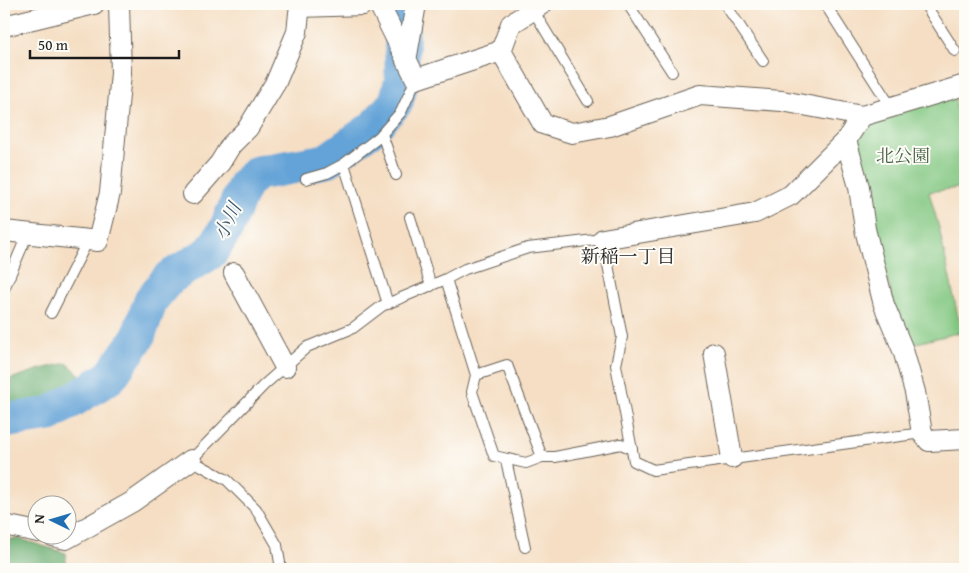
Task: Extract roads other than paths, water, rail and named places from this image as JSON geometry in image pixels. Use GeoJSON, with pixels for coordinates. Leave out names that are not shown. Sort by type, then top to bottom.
{"type":"FeatureCollection","features":[{"type":"Feature","properties":{"kind":"street"},"geometry":{"type":"LineString","coordinates":[[4,26],[94,4]]}},
{"type":"Feature","properties":{"kind":"street"},"geometry":{"type":"LineString","coordinates":[[4,231],[98,241],[110,193],[121,73],[119,4]]}},
{"type":"Feature","properties":{"kind":"street"},"geometry":{"type":"LineString","coordinates":[[403,55],[416,4]]}},
{"type":"Feature","properties":{"kind":"street"},"geometry":{"type":"LineString","coordinates":[[372,7],[416,79],[501,52]]}},
{"type":"Feature","properties":{"kind":"street"},"geometry":{"type":"LineString","coordinates":[[538,7],[511,24],[501,52],[543,124],[572,133],[610,126],[700,95],[782,100],[862,116],[965,85]]}},
{"type":"Feature","properties":{"kind":"street"},"geometry":{"type":"LineString","coordinates":[[193,194],[220,163],[231,145],[248,128],[276,82],[297,32],[300,8]]}},
{"type":"Feature","properties":{"kind":"street"},"geometry":{"type":"LineString","coordinates":[[603,239],[755,213],[791,195],[846,140],[862,116]]}},
{"type":"Feature","properties":{"kind":"street"},"geometry":{"type":"LineString","coordinates":[[846,140],[859,187],[865,230],[882,296],[903,350],[915,392],[922,433],[929,441],[965,439]]}},
{"type":"Feature","properties":{"kind":"street"},"geometry":{"type":"LineString","coordinates":[[234,273],[285,367]]}},
{"type":"Feature","properties":{"kind":"street"},"geometry":{"type":"LineString","coordinates":[[714,354],[732,458]]}},
{"type":"Feature","properties":{"kind":"street"},"geometry":{"type":"LineString","coordinates":[[78,532],[132,502],[191,460]]}},
{"type":"Feature","properties":{"kind":"street"},"geometry":{"type":"LineString","coordinates":[[4,525],[28,530]]}},
{"type":"Feature","properties":{"kind":"lane"},"geometry":{"type":"LineString","coordinates":[[628,4],[672,72]]}},
{"type":"Feature","properties":{"kind":"lane"},"geometry":{"type":"LineString","coordinates":[[725,4],[763,61]]}},
{"type":"Feature","properties":{"kind":"lane"},"geometry":{"type":"LineString","coordinates":[[826,4],[892,107]]}},
{"type":"Feature","properties":{"kind":"lane"},"geometry":{"type":"LineString","coordinates":[[925,4],[954,50]]}},
{"type":"Feature","properties":{"kind":"lane"},"geometry":{"type":"LineString","coordinates":[[300,8],[372,7]]}},
{"type":"Feature","properties":{"kind":"lane"},"geometry":{"type":"LineString","coordinates":[[538,7],[588,101]]}},
{"type":"Feature","properties":{"kind":"lane"},"geometry":{"type":"LineString","coordinates":[[306,179],[327,173],[344,164],[382,134],[401,112],[416,79]]}},
{"type":"Feature","properties":{"kind":"lane"},"geometry":{"type":"LineString","coordinates":[[382,134],[396,174]]}},
{"type":"Feature","properties":{"kind":"lane"},"geometry":{"type":"LineString","coordinates":[[344,164],[388,304]]}},
{"type":"Feature","properties":{"kind":"lane"},"geometry":{"type":"LineString","coordinates":[[410,217],[431,286]]}},
{"type":"Feature","properties":{"kind":"lane"},"geometry":{"type":"LineString","coordinates":[[4,289],[28,233]]}},
{"type":"Feature","properties":{"kind":"lane"},"geometry":{"type":"LineString","coordinates":[[281,569],[277,545],[256,510],[226,480],[191,460],[264,385],[308,346],[353,328],[388,304],[465,269],[528,248],[603,239],[622,337],[616,365],[634,461],[653,470],[922,433]]}},
{"type":"Feature","properties":{"kind":"lane"},"geometry":{"type":"LineString","coordinates":[[51,313],[88,240]]}},
{"type":"Feature","properties":{"kind":"lane"},"geometry":{"type":"LineString","coordinates":[[446,279],[476,375],[472,392],[494,456],[526,463],[542,457],[555,457],[621,444],[632,449]]}},
{"type":"Feature","properties":{"kind":"lane"},"geometry":{"type":"LineString","coordinates":[[476,375],[507,365],[542,457]]}},
{"type":"Feature","properties":{"kind":"lane"},"geometry":{"type":"LineString","coordinates":[[506,460],[525,547]]}},
{"type":"Feature","properties":{"kind":"waterway","name":"小川"},"geometry":{"type":"LineString","coordinates":[[4,421],[50,414],[110,377],[138,337],[151,300],[169,278],[211,252],[226,229],[245,184],[257,173],[326,161],[373,128],[396,102],[402,79],[400,4]]}},
{"type":"Feature","properties":{"kind":"district","name":"新稲一丁目"},"geometry":{"type":"Point","coordinates":[628,256]}},
{"type":"Feature","properties":{"kind":"park label","name":"北公園"},"geometry":{"type":"Point","coordinates":[903,155]}}]}
